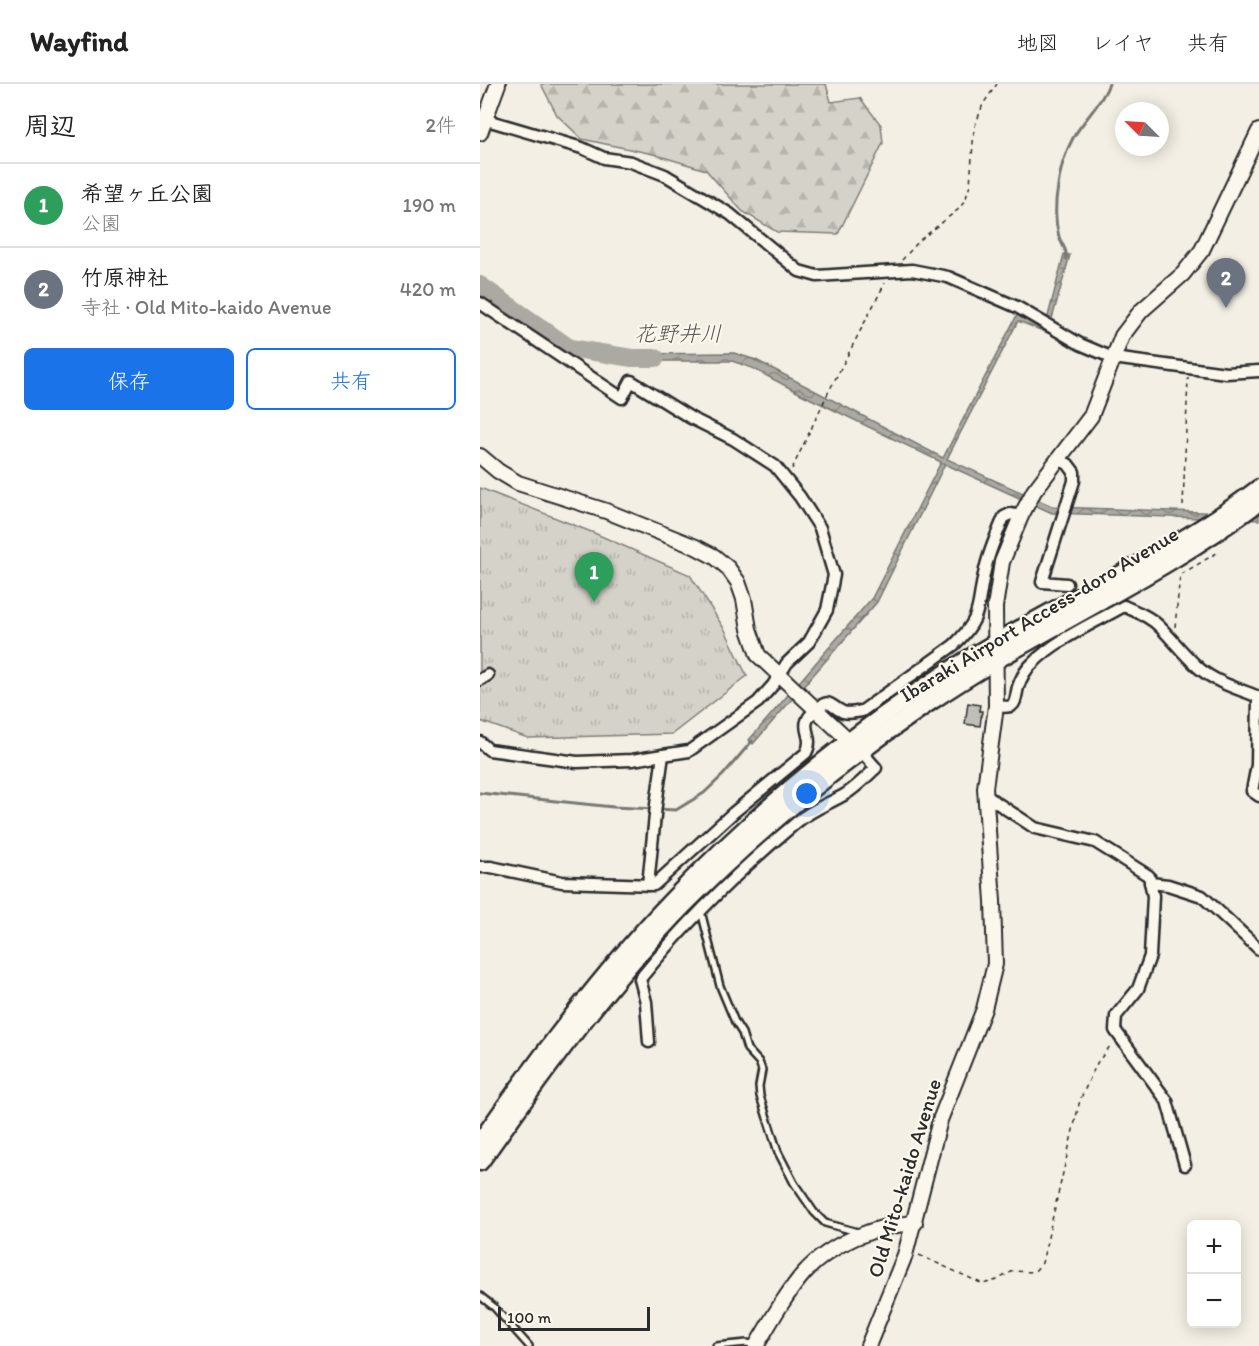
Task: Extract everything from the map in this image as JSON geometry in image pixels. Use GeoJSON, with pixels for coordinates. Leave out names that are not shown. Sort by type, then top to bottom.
{"type":"FeatureCollection","features":[{"type":"Feature","properties":{"kind":"main road","name":"Ibaraki Airport Access-doro Avenue"},"geometry":{"type":"LineString","coordinates":[[480,1162],[567,1043],[624,972],[682,908],[739,851],[854,746],[926,686],[995,642],[1205,525],[1259,488]]}},
{"type":"Feature","properties":{"kind":"main road","name":"Ibaraki Airport Access-doro Avenue"},"geometry":{"type":"LineString","coordinates":[[480,1142],[556,1037],[615,964],[672,901],[789,789],[854,746],[997,660],[1187,551],[1226,527],[1259,502]]}},
{"type":"Feature","properties":{"kind":"street"},"geometry":{"type":"LineString","coordinates":[[498,84],[481,124],[582,148],[604,158],[631,162],[665,175],[730,214],[799,271],[817,276],[912,270],[948,277],[1017,307],[1080,344],[1113,358],[1226,373],[1259,371]]}},
{"type":"Feature","properties":{"kind":"street","name":"Old Mito-kaido Avenue"},"geometry":{"type":"LineString","coordinates":[[868,1346],[895,1285],[907,1249],[940,1120],[984,1009],[995,964],[985,795],[986,767],[996,706],[995,607],[1002,562],[1023,511],[1034,491],[1091,416],[1122,336],[1130,323],[1183,273],[1202,250],[1259,131]]}},
{"type":"Feature","properties":{"kind":"street"},"geometry":{"type":"LineString","coordinates":[[480,303],[622,398],[631,381],[775,466],[820,528],[834,575],[827,610],[809,642],[787,663],[784,679]]}},
{"type":"Feature","properties":{"kind":"street"},"geometry":{"type":"LineString","coordinates":[[480,456],[498,471],[518,483],[606,511],[696,547],[715,557],[728,568],[738,582],[744,599],[749,629],[758,654],[876,768],[846,794],[817,808],[798,821],[721,889],[676,934],[640,979],[646,1002],[649,1042]]}},
{"type":"Feature","properties":{"kind":"street"},"geometry":{"type":"LineString","coordinates":[[1059,460],[1068,464],[1074,472],[1074,482],[1042,582],[1067,584]]}},
{"type":"Feature","properties":{"kind":"street"},"geometry":{"type":"LineString","coordinates":[[480,867],[491,867],[562,882],[654,885],[733,813],[806,753],[810,741],[807,720],[823,703],[828,703],[842,712],[862,711],[954,645],[974,623],[985,569],[1004,517],[1023,511]]}},
{"type":"Feature","properties":{"kind":"street"},"geometry":{"type":"LineString","coordinates":[[996,706],[1007,707],[1015,704],[1018,699],[1018,686],[1023,676],[1042,653],[1125,606],[1147,617],[1160,627],[1201,670],[1217,680],[1259,697],[1257,765],[1252,791],[1259,796]]}},
{"type":"Feature","properties":{"kind":"street"},"geometry":{"type":"LineString","coordinates":[[480,742],[489,750],[577,762],[632,760],[689,751],[758,702],[773,685],[784,679]]}},
{"type":"Feature","properties":{"kind":"street"},"geometry":{"type":"LineString","coordinates":[[648,885],[663,754]]}},
{"type":"Feature","properties":{"kind":"street"},"geometry":{"type":"LineString","coordinates":[[985,795],[1035,828],[1095,842],[1149,876],[1153,896],[1150,956],[1138,989],[1116,1016],[1115,1030],[1167,1101],[1185,1165]]}},
{"type":"Feature","properties":{"kind":"street"},"geometry":{"type":"LineString","coordinates":[[1150,883],[1168,885],[1202,896],[1259,949]]}},
{"type":"Feature","properties":{"kind":"street"},"geometry":{"type":"LineString","coordinates":[[756,1346],[780,1306],[805,1272],[832,1250],[864,1234],[897,1224],[915,1222]]}},
{"type":"Feature","properties":{"kind":"lane"},"geometry":{"type":"LineString","coordinates":[[701,910],[720,986],[747,1049],[759,1062],[762,1071],[760,1096],[778,1152],[794,1183],[825,1223],[864,1234]]}},
{"type":"Feature","properties":{"kind":"lane"},"geometry":{"type":"LineString","coordinates":[[480,1296],[494,1307],[529,1346]]}},
{"type":"Feature","properties":{"kind":"lane"},"geometry":{"type":"LineString","coordinates":[[716,1346],[747,1343],[756,1346]]}},
{"type":"Feature","properties":{"kind":"path"},"geometry":{"type":"LineString","coordinates":[[787,481],[822,405],[891,271],[920,240],[960,208],[966,198],[970,184],[974,129],[983,104],[997,84]]}},
{"type":"Feature","properties":{"kind":"path"},"geometry":{"type":"LineString","coordinates":[[1182,506],[1188,369]]}},
{"type":"Feature","properties":{"kind":"path"},"geometry":{"type":"LineString","coordinates":[[1173,642],[1180,575],[1220,550]]}},
{"type":"Feature","properties":{"kind":"path"},"geometry":{"type":"LineString","coordinates":[[907,1249],[983,1284],[997,1280],[1013,1271],[1034,1272],[1042,1263],[1080,1100],[1096,1063],[1118,1035]]}},
{"type":"Feature","properties":{"kind":"green space"},"geometry":{"type":"Polygon","coordinates":[[[541,84],[826,84],[831,102],[860,98],[881,125],[883,143],[838,234],[777,232],[742,211],[706,170],[653,154],[582,139],[557,115],[541,84]]]}},
{"type":"Feature","properties":{"kind":"green space"},"geometry":{"type":"Polygon","coordinates":[[[480,488],[594,533],[690,575],[725,630],[747,676],[672,734],[528,738],[480,721],[480,488]]]}},
{"type":"Feature","properties":{"kind":"water"},"geometry":{"type":"Polygon","coordinates":[[[1064,254],[1070,255],[1048,333],[1018,321],[947,459],[1054,507],[1259,514],[1259,520],[1052,513],[945,464],[877,602],[753,744],[749,740],[872,598],[941,462],[752,368],[732,361],[632,361],[632,354],[734,353],[756,360],[943,458],[1017,315],[1045,328],[1064,254]]]}},
{"type":"Feature","properties":{"kind":"building"},"geometry":{"type":"Polygon","coordinates":[[[968,703],[980,705],[979,711],[982,711],[980,726],[965,724],[968,703]]]}},
{"type":"Feature","properties":{"kind":"waterway"},"geometry":{"type":"LineString","coordinates":[[1066,259],[1056,218],[1059,180],[1073,138],[1102,99],[1109,84]]}},
{"type":"Feature","properties":{"kind":"waterway","name":"花野井川"},"geometry":{"type":"LineString","coordinates":[[480,285],[570,348],[632,358],[656,358]]}},
{"type":"Feature","properties":{"kind":"waterway"},"geometry":{"type":"LineString","coordinates":[[480,793],[613,807],[676,810],[704,793],[752,741]]}},
{"type":"Feature","properties":{"kind":"place","name":"竹原神社"},"geometry":{"type":"Point","coordinates":[1226,308]}},
{"type":"Feature","properties":{"kind":"place","name":"希望ヶ丘公園"},"geometry":{"type":"Point","coordinates":[594,602]}}]}
